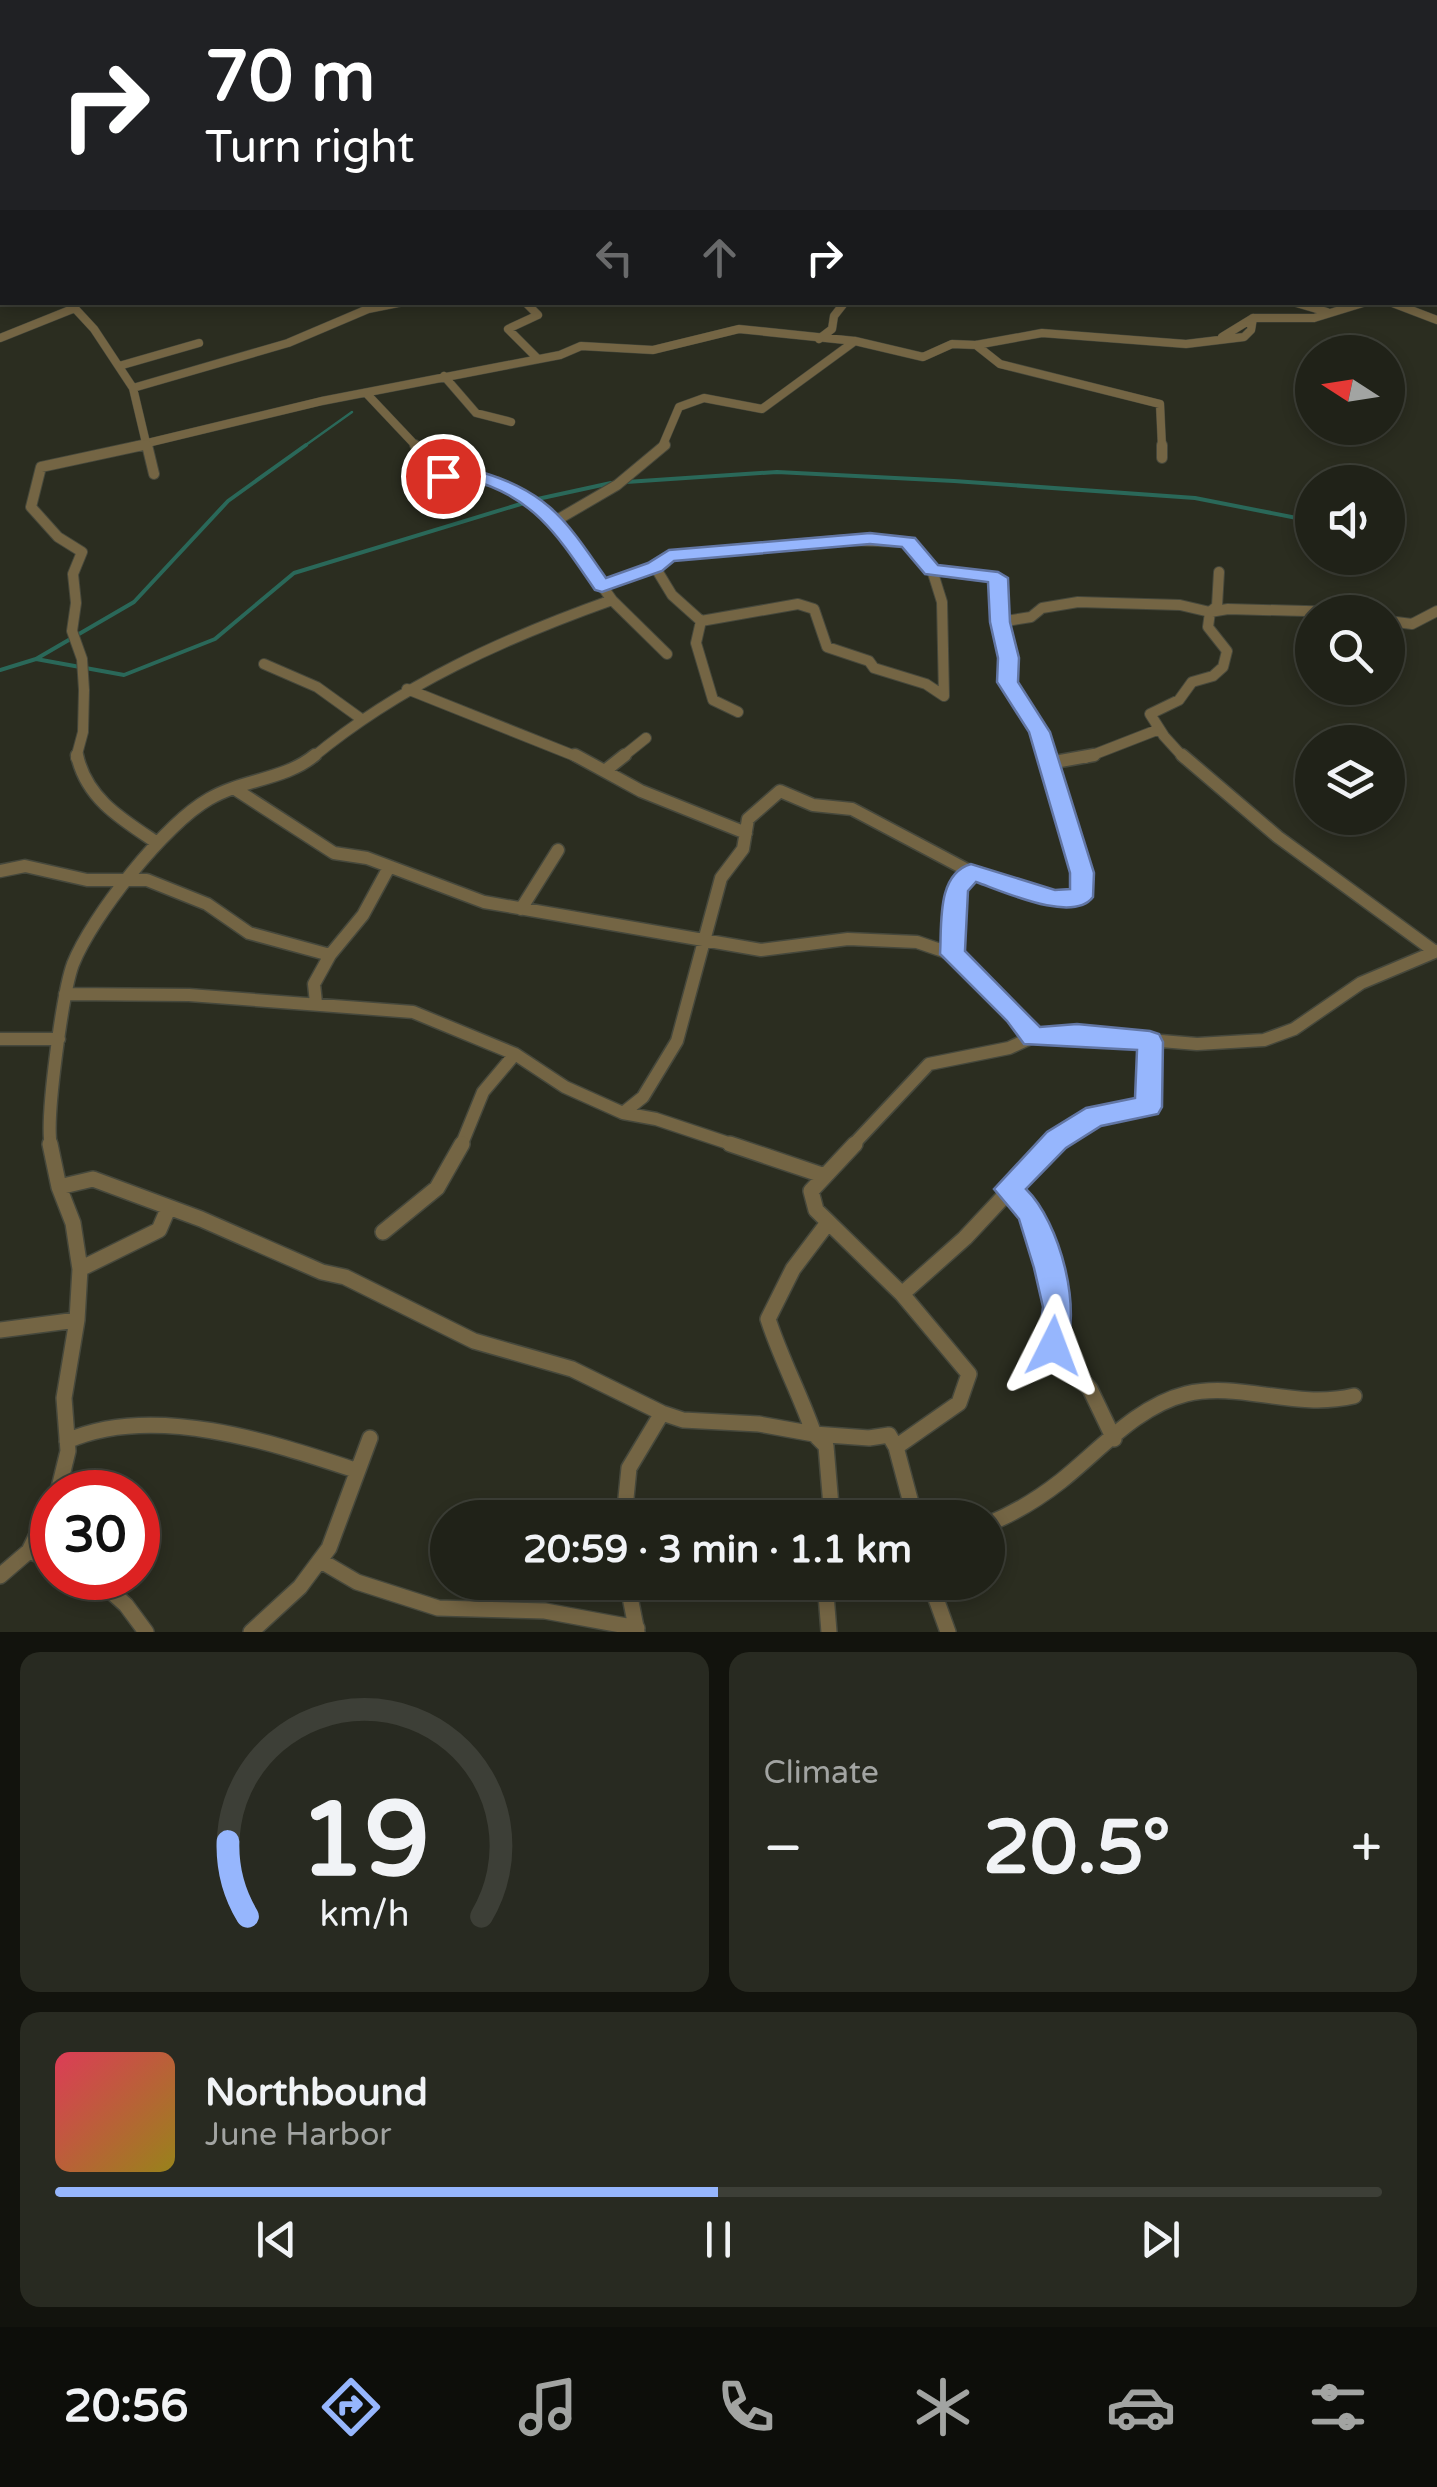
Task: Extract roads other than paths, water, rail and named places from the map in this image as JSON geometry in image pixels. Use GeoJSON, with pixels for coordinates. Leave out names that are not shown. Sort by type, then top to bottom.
{"type":"FeatureCollection","features":[{"type":"Feature","properties":{"kind":"street"},"geometry":{"type":"LineString","coordinates":[[133,388],[288,343],[368,309],[388,305]]}},
{"type":"Feature","properties":{"kind":"street"},"geometry":{"type":"LineString","coordinates":[[528,305],[538,316],[508,329],[537,358]]}},
{"type":"Feature","properties":{"kind":"street"},"geometry":{"type":"LineString","coordinates":[[819,339],[832,328],[834,316],[843,305]]}},
{"type":"Feature","properties":{"kind":"street"},"geometry":{"type":"LineString","coordinates":[[1304,305],[1338,314]]}},
{"type":"Feature","properties":{"kind":"street"},"geometry":{"type":"LineString","coordinates":[[156,842],[113,813],[87,786],[76,758],[84,732],[82,659],[72,631],[76,603],[73,574],[82,552],[58,537],[31,507],[41,466],[581,346],[653,350],[739,329],[855,341],[922,356],[952,344],[976,345],[1042,334],[1158,344],[1244,337],[1251,330],[1252,318],[1285,320],[1338,314],[1359,305]]}},
{"type":"Feature","properties":{"kind":"street"},"geometry":{"type":"LineString","coordinates":[[1398,305],[1437,320]]}},
{"type":"Feature","properties":{"kind":"street"},"geometry":{"type":"LineString","coordinates":[[0,338],[72,306],[133,388],[154,474]]}},
{"type":"Feature","properties":{"kind":"street"},"geometry":{"type":"LineString","coordinates":[[557,520],[620,482],[667,443],[679,407],[704,398],[762,409],[855,341]]}},
{"type":"Feature","properties":{"kind":"street"},"geometry":{"type":"LineString","coordinates":[[119,366],[200,343]]}},
{"type":"Feature","properties":{"kind":"street"},"geometry":{"type":"LineString","coordinates":[[976,345],[1000,364],[1154,400],[1160,404],[1162,458]]}},
{"type":"Feature","properties":{"kind":"street"},"geometry":{"type":"LineString","coordinates":[[444,376],[476,413],[512,422]]}},
{"type":"Feature","properties":{"kind":"street"},"geometry":{"type":"LineString","coordinates":[[366,393],[443,476],[471,474],[532,500],[557,520],[612,600],[667,654]]}},
{"type":"Feature","properties":{"kind":"street"},"geometry":{"type":"LineString","coordinates":[[602,586],[655,567],[669,556],[870,539],[908,542],[932,570],[942,602],[944,696],[926,684],[874,668],[869,661],[828,647],[814,609],[798,604],[702,621]]}},
{"type":"Feature","properties":{"kind":"street"},"geometry":{"type":"LineString","coordinates":[[655,567],[672,595],[702,621]]}},
{"type":"Feature","properties":{"kind":"street"},"geometry":{"type":"LineString","coordinates":[[623,1113],[643,1098],[678,1042],[722,878],[743,849],[748,819],[780,791],[813,805],[852,809],[971,872],[1054,899],[1081,897],[1082,873],[1040,732],[1007,682],[1008,658],[1000,622],[998,578],[932,570]]}},
{"type":"Feature","properties":{"kind":"street"},"geometry":{"type":"LineString","coordinates":[[1219,572],[1218,606],[1210,612],[1208,627],[1227,650],[1223,666],[1213,676],[1192,682],[1179,700],[1150,714],[1157,730],[1249,813],[1436,951]]}},
{"type":"Feature","properties":{"kind":"street"},"geometry":{"type":"LineString","coordinates":[[65,1470],[64,1398],[77,1320],[80,1269],[73,1223],[59,1187],[49,1127],[65,994],[73,964],[156,842],[210,798],[301,766],[360,718],[407,690],[550,622],[612,600]]}},
{"type":"Feature","properties":{"kind":"street"},"geometry":{"type":"LineString","coordinates":[[1000,622],[1031,617],[1042,608],[1078,602],[1180,605],[1210,612],[1295,611]]}},
{"type":"Feature","properties":{"kind":"street"},"geometry":{"type":"LineString","coordinates":[[1405,623],[1412,624],[1437,610]]}},
{"type":"Feature","properties":{"kind":"street"},"geometry":{"type":"LineString","coordinates":[[702,621],[696,642],[713,700],[738,712]]}},
{"type":"Feature","properties":{"kind":"street"},"geometry":{"type":"LineString","coordinates":[[264,664],[317,687],[360,718]]}},
{"type":"Feature","properties":{"kind":"street"},"geometry":{"type":"LineString","coordinates":[[407,690],[500,722],[606,770],[641,792],[746,833]]}},
{"type":"Feature","properties":{"kind":"street"},"geometry":{"type":"LineString","coordinates":[[1049,763],[1089,758],[1157,730]]}},
{"type":"Feature","properties":{"kind":"street"},"geometry":{"type":"LineString","coordinates":[[606,770],[646,738]]}},
{"type":"Feature","properties":{"kind":"street"},"geometry":{"type":"LineString","coordinates":[[235,789],[334,853],[368,858],[388,870],[484,902],[761,950],[848,939],[917,942],[952,954],[1016,1014],[1034,1037]]}},
{"type":"Feature","properties":{"kind":"street"},"geometry":{"type":"LineString","coordinates":[[521,909],[558,850]]}},
{"type":"Feature","properties":{"kind":"street"},"geometry":{"type":"LineString","coordinates":[[0,870],[25,866],[87,880],[148,880],[207,904],[249,933],[330,955]]}},
{"type":"Feature","properties":{"kind":"street"},"geometry":{"type":"LineString","coordinates":[[316,1003],[310,992],[313,982],[330,955],[358,926],[388,870]]}},
{"type":"Feature","properties":{"kind":"street"},"geometry":{"type":"LineString","coordinates":[[952,954],[956,890],[971,872]]}},
{"type":"Feature","properties":{"kind":"street"},"geometry":{"type":"LineString","coordinates":[[896,1447],[960,1403],[969,1374],[902,1294],[839,1230],[827,1224],[816,1210],[811,1191],[929,1064],[1009,1048],[1034,1037],[1077,1034],[1197,1044],[1264,1040],[1294,1029],[1361,983],[1436,951]]}},
{"type":"Feature","properties":{"kind":"street"},"geometry":{"type":"LineString","coordinates":[[65,994],[189,995],[413,1012],[516,1054],[564,1088],[623,1113],[656,1119],[825,1176]]}},
{"type":"Feature","properties":{"kind":"street"},"geometry":{"type":"LineString","coordinates":[[0,1040],[59,1039]]}},
{"type":"Feature","properties":{"kind":"street"},"geometry":{"type":"LineString","coordinates":[[902,1294],[965,1238],[1057,1140],[1095,1116],[1148,1107],[1150,1042]]}},
{"type":"Feature","properties":{"kind":"street"},"geometry":{"type":"LineString","coordinates":[[382,1232],[414,1212],[442,1180],[451,1168],[477,1102],[499,1066],[516,1054]]}},
{"type":"Feature","properties":{"kind":"street"},"geometry":{"type":"LineString","coordinates":[[59,1187],[94,1179],[201,1219],[322,1272],[345,1277],[474,1341],[572,1369],[683,1420],[759,1424],[814,1434],[870,1438],[888,1435],[896,1447],[896,1464],[913,1500]]}},
{"type":"Feature","properties":{"kind":"street"},"geometry":{"type":"LineString","coordinates":[[1008,1189],[1032,1213],[1048,1268],[1058,1307],[1053,1346],[1106,1410],[1114,1439]]}},
{"type":"Feature","properties":{"kind":"street"},"geometry":{"type":"LineString","coordinates":[[80,1269],[159,1230],[168,1209]]}},
{"type":"Feature","properties":{"kind":"street"},"geometry":{"type":"LineString","coordinates":[[827,1224],[793,1269],[768,1319],[780,1360],[797,1384],[814,1434],[826,1446],[830,1500]]}},
{"type":"Feature","properties":{"kind":"street"},"geometry":{"type":"LineString","coordinates":[[0,1330],[77,1320]]}},
{"type":"Feature","properties":{"kind":"street"},"geometry":{"type":"LineString","coordinates":[[1005,1517],[1079,1469],[1097,1448],[1174,1398],[1216,1392],[1322,1403],[1354,1396]]}},
{"type":"Feature","properties":{"kind":"street"},"geometry":{"type":"LineString","coordinates":[[626,1500],[630,1468],[662,1413]]}},
{"type":"Feature","properties":{"kind":"street"},"geometry":{"type":"LineString","coordinates":[[67,1441],[85,1433],[182,1424],[288,1448],[355,1470]]}},
{"type":"Feature","properties":{"kind":"street"},"geometry":{"type":"LineString","coordinates":[[251,1632],[311,1578],[338,1532],[355,1470],[370,1438]]}},
{"type":"Feature","properties":{"kind":"street"},"geometry":{"type":"LineString","coordinates":[[0,1576],[29,1551]]}},
{"type":"Feature","properties":{"kind":"street"},"geometry":{"type":"LineString","coordinates":[[321,1561],[357,1582],[438,1608],[545,1610],[637,1630],[631,1600]]}},
{"type":"Feature","properties":{"kind":"street"},"geometry":{"type":"LineString","coordinates":[[120,1600],[146,1632]]}},
{"type":"Feature","properties":{"kind":"street"},"geometry":{"type":"LineString","coordinates":[[827,1600],[829,1632]]}},
{"type":"Feature","properties":{"kind":"street"},"geometry":{"type":"LineString","coordinates":[[936,1600],[948,1632]]}},
{"type":"Feature","properties":{"kind":"waterway"},"geometry":{"type":"LineString","coordinates":[[303,447],[352,412]]}},
{"type":"Feature","properties":{"kind":"waterway"},"geometry":{"type":"LineString","coordinates":[[36,659],[134,602],[228,501],[306,445]]}},
{"type":"Feature","properties":{"kind":"waterway"},"geometry":{"type":"LineString","coordinates":[[626,482],[777,472],[954,481],[1195,498],[1295,518]]}},
{"type":"Feature","properties":{"kind":"waterway"},"geometry":{"type":"LineString","coordinates":[[533,500],[611,483]]}},
{"type":"Feature","properties":{"kind":"waterway"},"geometry":{"type":"LineString","coordinates":[[36,659],[124,675],[215,639],[294,573],[524,503]]}},
{"type":"Feature","properties":{"kind":"waterway"},"geometry":{"type":"LineString","coordinates":[[0,670],[36,659]]}}]}
